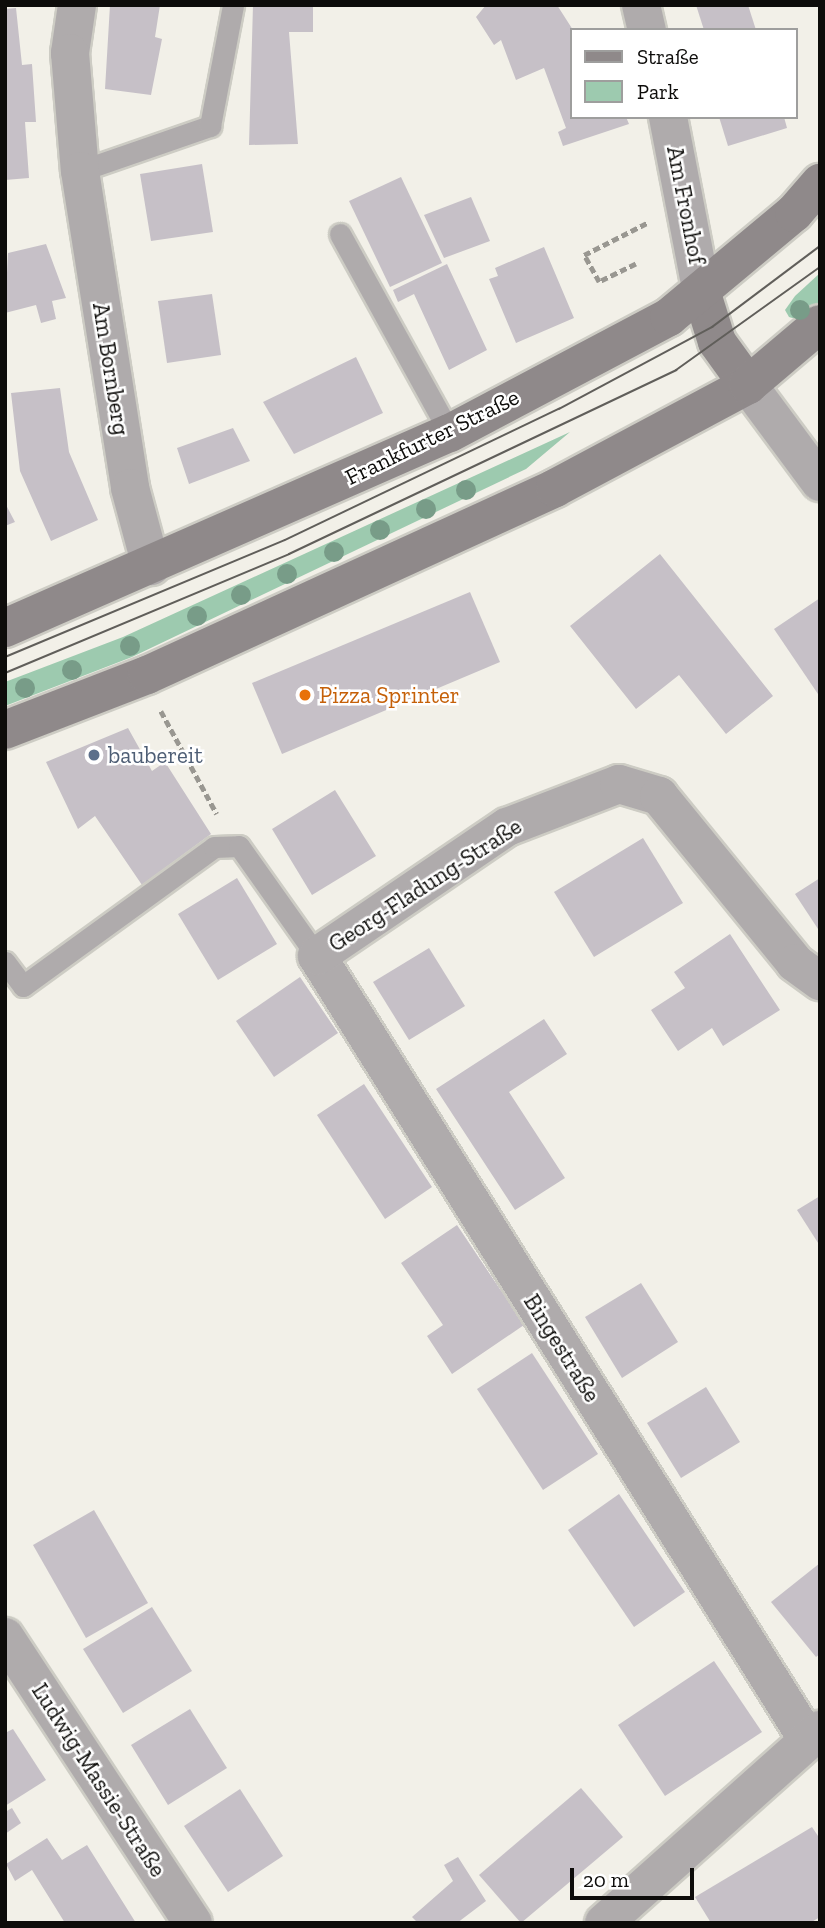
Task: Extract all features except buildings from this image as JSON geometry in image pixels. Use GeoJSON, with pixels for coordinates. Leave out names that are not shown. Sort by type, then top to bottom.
{"type":"FeatureCollection","features":[{"type":"Feature","properties":{"kind":"main road","name":"Frankfurter Straße"},"geometry":{"type":"LineString","coordinates":[[5,628],[450,433],[702,294],[820,183]]}},
{"type":"Feature","properties":{"kind":"main road"},"geometry":{"type":"LineString","coordinates":[[702,294],[717,342],[748,385]]}},
{"type":"Feature","properties":{"kind":"main road"},"geometry":{"type":"LineString","coordinates":[[5,730],[147,675],[555,488],[748,385],[820,324]]}},
{"type":"Feature","properties":{"kind":"street","name":"Am Bornberg"},"geometry":{"type":"LineString","coordinates":[[77,5],[71,53],[80,171],[130,488],[151,566]]}},
{"type":"Feature","properties":{"kind":"street"},"geometry":{"type":"LineString","coordinates":[[641,5],[647,28]]}},
{"type":"Feature","properties":{"kind":"street","name":"Am Fronhof"},"geometry":{"type":"LineString","coordinates":[[668,119],[702,294]]}},
{"type":"Feature","properties":{"kind":"street"},"geometry":{"type":"LineString","coordinates":[[748,385],[820,482]]}},
{"type":"Feature","properties":{"kind":"street","name":"Georg-Fladung-Straße"},"geometry":{"type":"LineString","coordinates":[[317,956],[507,827],[619,784],[659,796],[795,964],[820,981]]}},
{"type":"Feature","properties":{"kind":"street","name":"Bingestraße"},"geometry":{"type":"LineString","coordinates":[[317,956],[814,1735]]}},
{"type":"Feature","properties":{"kind":"street","name":"Ludwig-Massie-Straße"},"geometry":{"type":"LineString","coordinates":[[5,1637],[193,1923]]}},
{"type":"Feature","properties":{"kind":"street"},"geometry":{"type":"LineString","coordinates":[[604,1923],[814,1735]]}},
{"type":"Feature","properties":{"kind":"lane"},"geometry":{"type":"LineString","coordinates":[[80,171],[211,126],[233,5]]}},
{"type":"Feature","properties":{"kind":"lane"},"geometry":{"type":"LineString","coordinates":[[340,234],[450,433]]}},
{"type":"Feature","properties":{"kind":"lane"},"geometry":{"type":"LineString","coordinates":[[5,962],[23,986],[214,847],[239,846],[317,956]]}},
{"type":"Feature","properties":{"kind":"path"},"geometry":{"type":"LineString","coordinates":[[633,230],[584,255],[599,282],[636,264]]}},
{"type":"Feature","properties":{"kind":"path"},"geometry":{"type":"LineString","coordinates":[[164,719],[217,815]]}},
{"type":"Feature","properties":{"kind":"green space"},"geometry":{"type":"Polygon","coordinates":[[[820,273],[820,302],[799,320],[789,317],[785,310],[795,296],[820,273]]]}},
{"type":"Feature","properties":{"kind":"green space"},"geometry":{"type":"Polygon","coordinates":[[[570,432],[526,469],[132,657],[5,706],[5,682],[123,637],[570,432]]]}},
{"type":"Feature","properties":{"kind":"tram line"},"geometry":{"type":"LineString","coordinates":[[5,657],[285,540],[559,409],[712,327],[820,246]]}},
{"type":"Feature","properties":{"kind":"tram line"},"geometry":{"type":"LineString","coordinates":[[5,673],[289,554],[676,370],[820,267]]}},
{"type":"Feature","properties":{"kind":"place","name":"Pizza Sprinter"},"geometry":{"type":"Point","coordinates":[305,695]}},
{"type":"Feature","properties":{"kind":"place","name":"baubereit"},"geometry":{"type":"Point","coordinates":[94,755]}}]}
